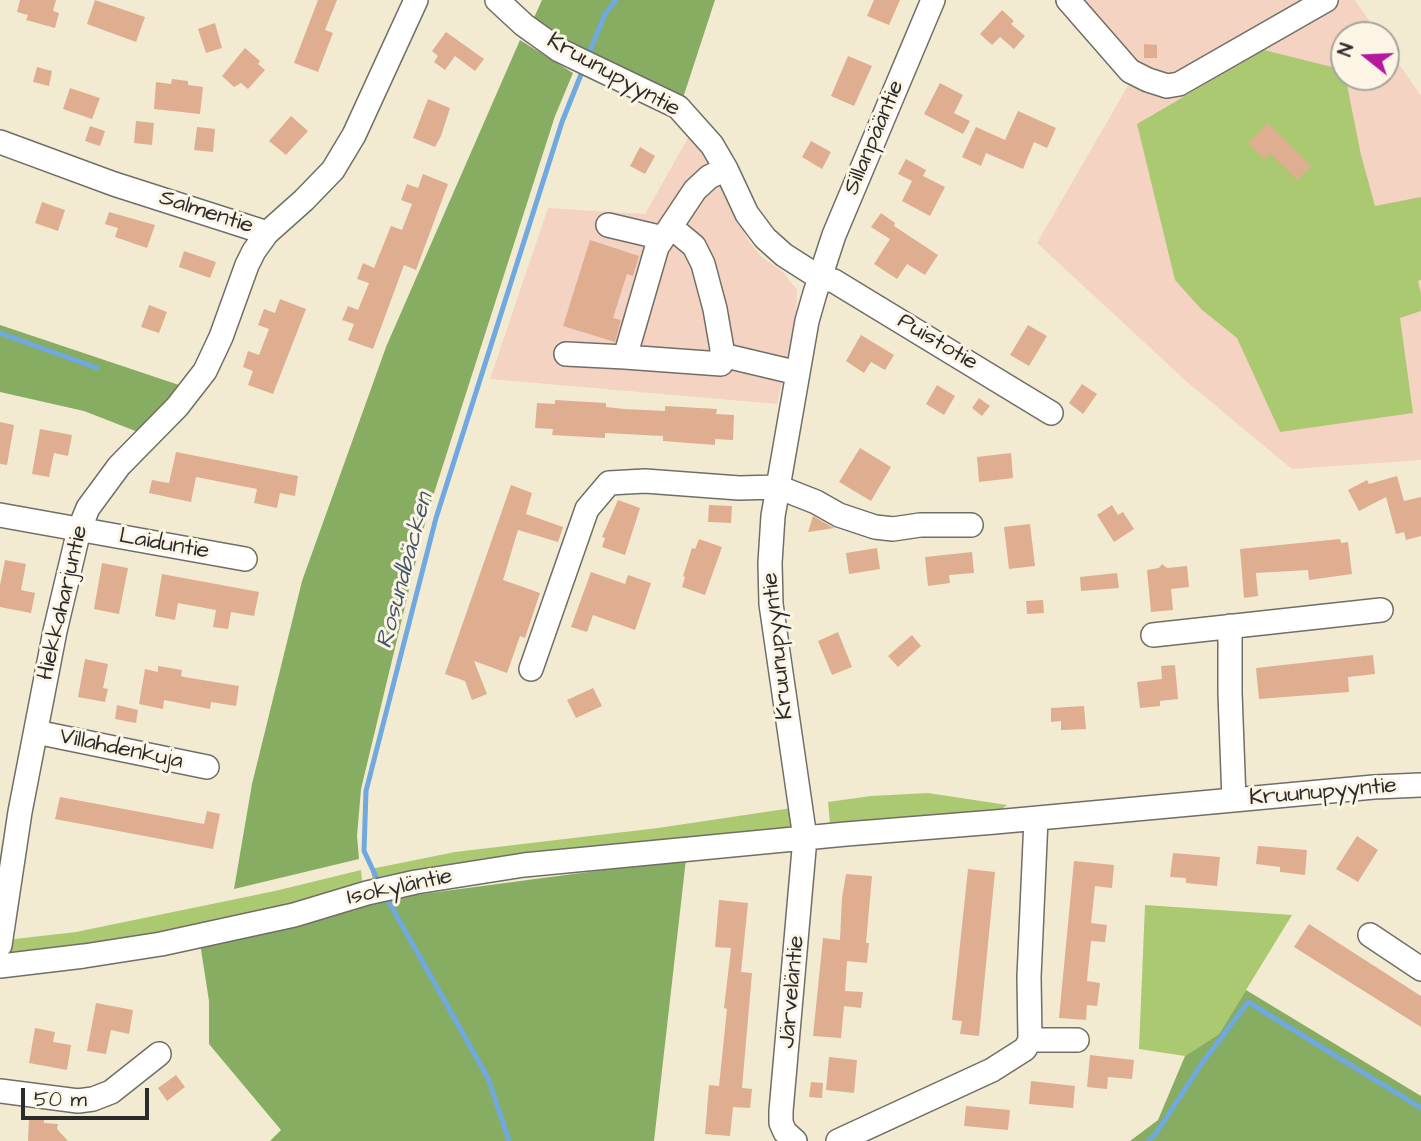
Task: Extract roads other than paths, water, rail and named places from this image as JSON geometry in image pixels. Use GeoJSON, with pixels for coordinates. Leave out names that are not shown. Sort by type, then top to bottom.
{"type":"FeatureCollection","features":[{"type":"Feature","properties":{"kind":"street","name":"Salmentie"},"geometry":{"type":"LineString","coordinates":[[0,142],[114,184],[267,233],[333,170],[377,87],[416,0]]}},
{"type":"Feature","properties":{"kind":"street","name":"Kruunupyyntie"},"geometry":{"type":"LineString","coordinates":[[497,0],[524,25],[571,56],[678,107],[712,145],[747,214],[765,238],[784,255],[820,278],[807,321],[773,516],[771,551],[771,604],[805,838],[1421,785]]}},
{"type":"Feature","properties":{"kind":"street","name":"Sillanpääntie"},"geometry":{"type":"LineString","coordinates":[[820,278],[834,235],[933,0]]}},
{"type":"Feature","properties":{"kind":"street"},"geometry":{"type":"LineString","coordinates":[[1069,0],[1130,71],[1167,86],[1179,84],[1326,0]]}},
{"type":"Feature","properties":{"kind":"street"},"geometry":{"type":"LineString","coordinates":[[625,358],[657,247],[695,190],[709,177],[726,169]]}},
{"type":"Feature","properties":{"kind":"street"},"geometry":{"type":"LineString","coordinates":[[566,354],[721,364],[715,309],[703,264],[694,246],[667,232],[608,225]]}},
{"type":"Feature","properties":{"kind":"street","name":"Hiekkaharjuntie"},"geometry":{"type":"LineString","coordinates":[[0,945],[10,810],[36,732],[55,631],[79,530],[88,508],[119,466],[177,407],[205,371],[221,337],[247,265],[267,233]]}},
{"type":"Feature","properties":{"kind":"street","name":"Puistotie"},"geometry":{"type":"LineString","coordinates":[[820,278],[834,281],[1051,412]]}},
{"type":"Feature","properties":{"kind":"street"},"geometry":{"type":"LineString","coordinates":[[722,355],[798,373]]}},
{"type":"Feature","properties":{"kind":"street"},"geometry":{"type":"LineString","coordinates":[[531,669],[587,509],[609,483],[645,481],[739,488],[778,487],[817,502],[839,515],[875,527],[893,529],[920,525],[971,525]]}},
{"type":"Feature","properties":{"kind":"street","name":"Laiduntie"},"geometry":{"type":"LineString","coordinates":[[0,515],[245,559]]}},
{"type":"Feature","properties":{"kind":"street"},"geometry":{"type":"LineString","coordinates":[[1153,635],[1381,610]]}},
{"type":"Feature","properties":{"kind":"street"},"geometry":{"type":"LineString","coordinates":[[1230,626],[1234,800]]}},
{"type":"Feature","properties":{"kind":"street","name":"Villahdenkuja"},"geometry":{"type":"LineString","coordinates":[[36,732],[207,767]]}},
{"type":"Feature","properties":{"kind":"street"},"geometry":{"type":"LineString","coordinates":[[838,1141],[992,1070],[1025,1049],[1030,1040],[1029,977],[1036,819]]}},
{"type":"Feature","properties":{"kind":"street","name":"Isokyläntie"},"geometry":{"type":"LineString","coordinates":[[0,966],[161,944],[294,915],[367,893],[524,864],[805,838]]}},
{"type":"Feature","properties":{"kind":"street","name":"Järveläntie"},"geometry":{"type":"LineString","coordinates":[[795,1141],[785,1132],[781,1123],[781,1111],[805,838]]}},
{"type":"Feature","properties":{"kind":"street"},"geometry":{"type":"LineString","coordinates":[[1370,935],[1421,969]]}},
{"type":"Feature","properties":{"kind":"street"},"geometry":{"type":"LineString","coordinates":[[1030,1040],[1077,1041]]}},
{"type":"Feature","properties":{"kind":"street"},"geometry":{"type":"LineString","coordinates":[[0,1091],[78,1101],[93,1099],[111,1092],[159,1054]]}},
{"type":"Feature","properties":{"kind":"waterway","name":"Rosundbäcken"},"geometry":{"type":"LineString","coordinates":[[587,58],[605,14],[616,0]]}},
{"type":"Feature","properties":{"kind":"waterway","name":"Rosundbäcken"},"geometry":{"type":"LineString","coordinates":[[379,883],[364,851],[366,791],[436,518],[562,122],[584,67]]}},
{"type":"Feature","properties":{"kind":"waterway"},"geometry":{"type":"LineString","coordinates":[[0,333],[97,368]]}},
{"type":"Feature","properties":{"kind":"waterway","name":"Rosundbäcken"},"geometry":{"type":"LineString","coordinates":[[385,895],[488,1078],[509,1141]]}},
{"type":"Feature","properties":{"kind":"waterway"},"geometry":{"type":"LineString","coordinates":[[1148,1141],[1248,1002],[1421,1108]]}}]}
